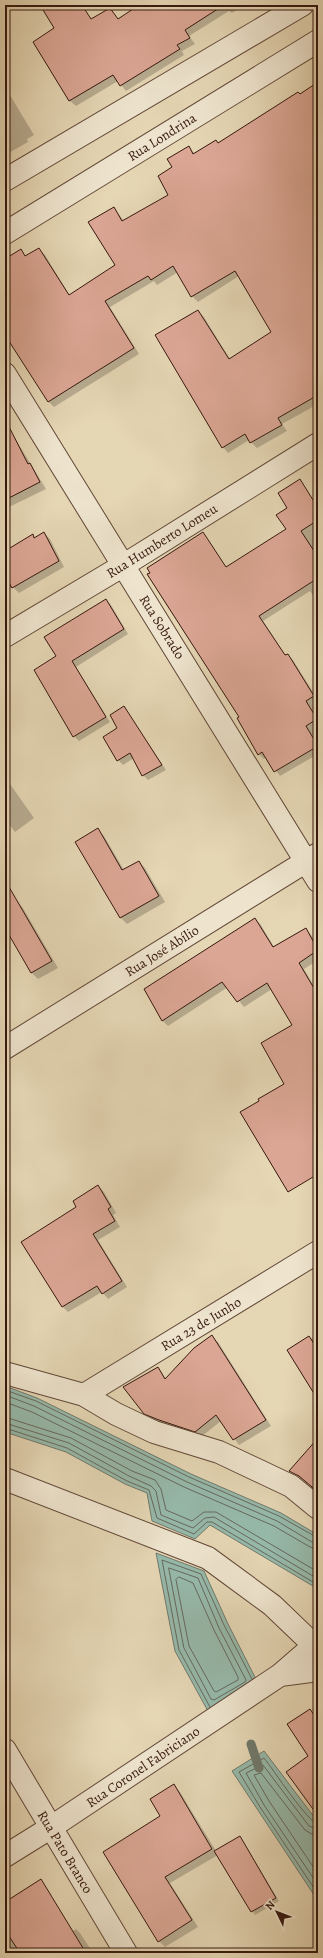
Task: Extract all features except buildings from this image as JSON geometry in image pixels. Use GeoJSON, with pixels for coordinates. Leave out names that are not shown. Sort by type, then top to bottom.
{"type":"FeatureCollection","features":[{"type":"Feature","properties":{"kind":"street"},"geometry":{"type":"LineString","coordinates":[[5,180],[302,5]]}},
{"type":"Feature","properties":{"kind":"street","name":"Rua Londrina"},"geometry":{"type":"LineString","coordinates":[[5,233],[318,41]]}},
{"type":"Feature","properties":{"kind":"street","name":"Rua Sobrado"},"geometry":{"type":"LineString","coordinates":[[5,374],[124,565],[312,857],[318,882]]}},
{"type":"Feature","properties":{"kind":"street","name":"Rua Humberto Lomeu"},"geometry":{"type":"LineString","coordinates":[[5,636],[124,565],[318,444]]}},
{"type":"Feature","properties":{"kind":"street","name":"Rua José Abílio"},"geometry":{"type":"LineString","coordinates":[[5,1048],[312,857]]}},
{"type":"Feature","properties":{"kind":"street","name":"Rua 23 de Junho"},"geometry":{"type":"LineString","coordinates":[[84,1395],[318,1252]]}},
{"type":"Feature","properties":{"kind":"street"},"geometry":{"type":"LineString","coordinates":[[5,1373],[84,1395],[116,1414],[154,1432],[219,1452],[291,1486],[318,1508]]}},
{"type":"Feature","properties":{"kind":"street"},"geometry":{"type":"LineString","coordinates":[[5,1479],[208,1558],[272,1605],[317,1645]]}},
{"type":"Feature","properties":{"kind":"street","name":"Rua Coronel Fabriciano"},"geometry":{"type":"LineString","coordinates":[[5,1856],[50,1828],[280,1675],[317,1645]]}},
{"type":"Feature","properties":{"kind":"street","name":"Rua Coronel Fabriciano"},"geometry":{"type":"LineString","coordinates":[[280,1675],[318,1670]]}},
{"type":"Feature","properties":{"kind":"street","name":"Rua Pato Branco"},"geometry":{"type":"LineString","coordinates":[[5,1750],[50,1828],[126,1953]]}},
{"type":"Feature","properties":{"kind":"water"},"geometry":{"type":"Polygon","coordinates":[[[5,1386],[37,1398],[191,1474],[281,1513],[318,1535],[318,1589],[210,1525],[195,1539],[152,1521],[147,1493],[125,1484],[66,1452],[5,1432],[5,1386]]]}},
{"type":"Feature","properties":{"kind":"water"},"geometry":{"type":"Polygon","coordinates":[[[156,1553],[204,1571],[228,1624],[259,1685],[209,1713],[175,1651],[156,1553]]]}},
{"type":"Feature","properties":{"kind":"water"},"geometry":{"type":"Polygon","coordinates":[[[264,1751],[318,1822],[318,1901],[232,1771],[264,1751]]]}},
{"type":"Feature","properties":{"kind":"waterway"},"geometry":{"type":"LineString","coordinates":[[251,1744],[259,1768]]}}]}
